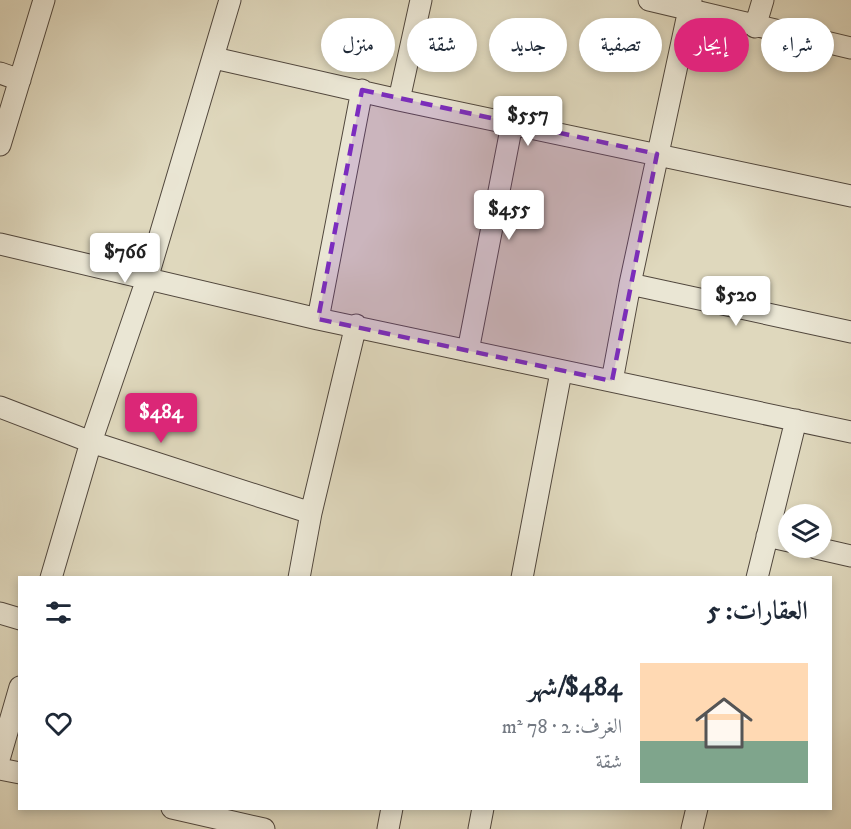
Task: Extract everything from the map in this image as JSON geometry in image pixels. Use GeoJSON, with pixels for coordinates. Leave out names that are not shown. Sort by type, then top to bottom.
{"type":"FeatureCollection","features":[{"type":"Feature","properties":{"kind":"street"},"geometry":{"type":"LineString","coordinates":[[0,145],[44,0]]}},
{"type":"Feature","properties":{"kind":"street"},"geometry":{"type":"LineString","coordinates":[[52,576],[91,442],[147,279],[230,0]]}},
{"type":"Feature","properties":{"kind":"street"},"geometry":{"type":"LineString","coordinates":[[399,100],[421,0]]}},
{"type":"Feature","properties":{"kind":"street"},"geometry":{"type":"LineString","coordinates":[[649,0],[691,5],[755,27],[851,48]]}},
{"type":"Feature","properties":{"kind":"street"},"geometry":{"type":"LineString","coordinates":[[755,27],[763,0]]}},
{"type":"Feature","properties":{"kind":"street"},"geometry":{"type":"LineString","coordinates":[[612,381],[657,154],[691,5]]}},
{"type":"Feature","properties":{"kind":"street"},"geometry":{"type":"LineString","coordinates":[[214,58],[399,100],[851,196]]}},
{"type":"Feature","properties":{"kind":"street"},"geometry":{"type":"LineString","coordinates":[[0,74],[20,80]]}},
{"type":"Feature","properties":{"kind":"street"},"geometry":{"type":"LineString","coordinates":[[318,320],[362,90]]}},
{"type":"Feature","properties":{"kind":"street"},"geometry":{"type":"LineString","coordinates":[[468,351],[512,124]]}},
{"type":"Feature","properties":{"kind":"street"},"geometry":{"type":"LineString","coordinates":[[0,244],[318,320],[356,326],[561,372],[851,432]]}},
{"type":"Feature","properties":{"kind":"street"},"geometry":{"type":"LineString","coordinates":[[630,284],[851,332]]}},
{"type":"Feature","properties":{"kind":"street"},"geometry":{"type":"LineString","coordinates":[[299,576],[311,513],[356,326]]}},
{"type":"Feature","properties":{"kind":"street"},"geometry":{"type":"LineString","coordinates":[[522,576],[561,372]]}},
{"type":"Feature","properties":{"kind":"street"},"geometry":{"type":"LineString","coordinates":[[0,406],[91,442],[311,513]]}},
{"type":"Feature","properties":{"kind":"street"},"geometry":{"type":"LineString","coordinates":[[757,576],[796,420]]}},
{"type":"Feature","properties":{"kind":"street"},"geometry":{"type":"LineString","coordinates":[[767,536],[778,538]]}},
{"type":"Feature","properties":{"kind":"street"},"geometry":{"type":"LineString","coordinates":[[832,552],[851,556]]}},
{"type":"Feature","properties":{"kind":"street"},"geometry":{"type":"LineString","coordinates":[[0,613],[18,618]]}},
{"type":"Feature","properties":{"kind":"street"},"geometry":{"type":"LineString","coordinates":[[0,756],[18,694]]}},
{"type":"Feature","properties":{"kind":"street"},"geometry":{"type":"LineString","coordinates":[[0,769],[18,773]]}},
{"type":"Feature","properties":{"kind":"street"},"geometry":{"type":"LineString","coordinates":[[175,810],[194,822],[244,816],[264,829]]}},
{"type":"Feature","properties":{"kind":"street"},"geometry":{"type":"LineString","coordinates":[[388,829],[392,810]]}},
{"type":"Feature","properties":{"kind":"street"},"geometry":{"type":"LineString","coordinates":[[479,829],[483,810]]}},
{"type":"Feature","properties":{"kind":"street"},"geometry":{"type":"LineString","coordinates":[[692,829],[697,810]]}},
{"type":"Feature","properties":{"kind":"highlighted area"},"geometry":{"type":"Polygon","coordinates":[[[362,90],[657,154],[612,381],[318,319],[362,90]]]}}]}
